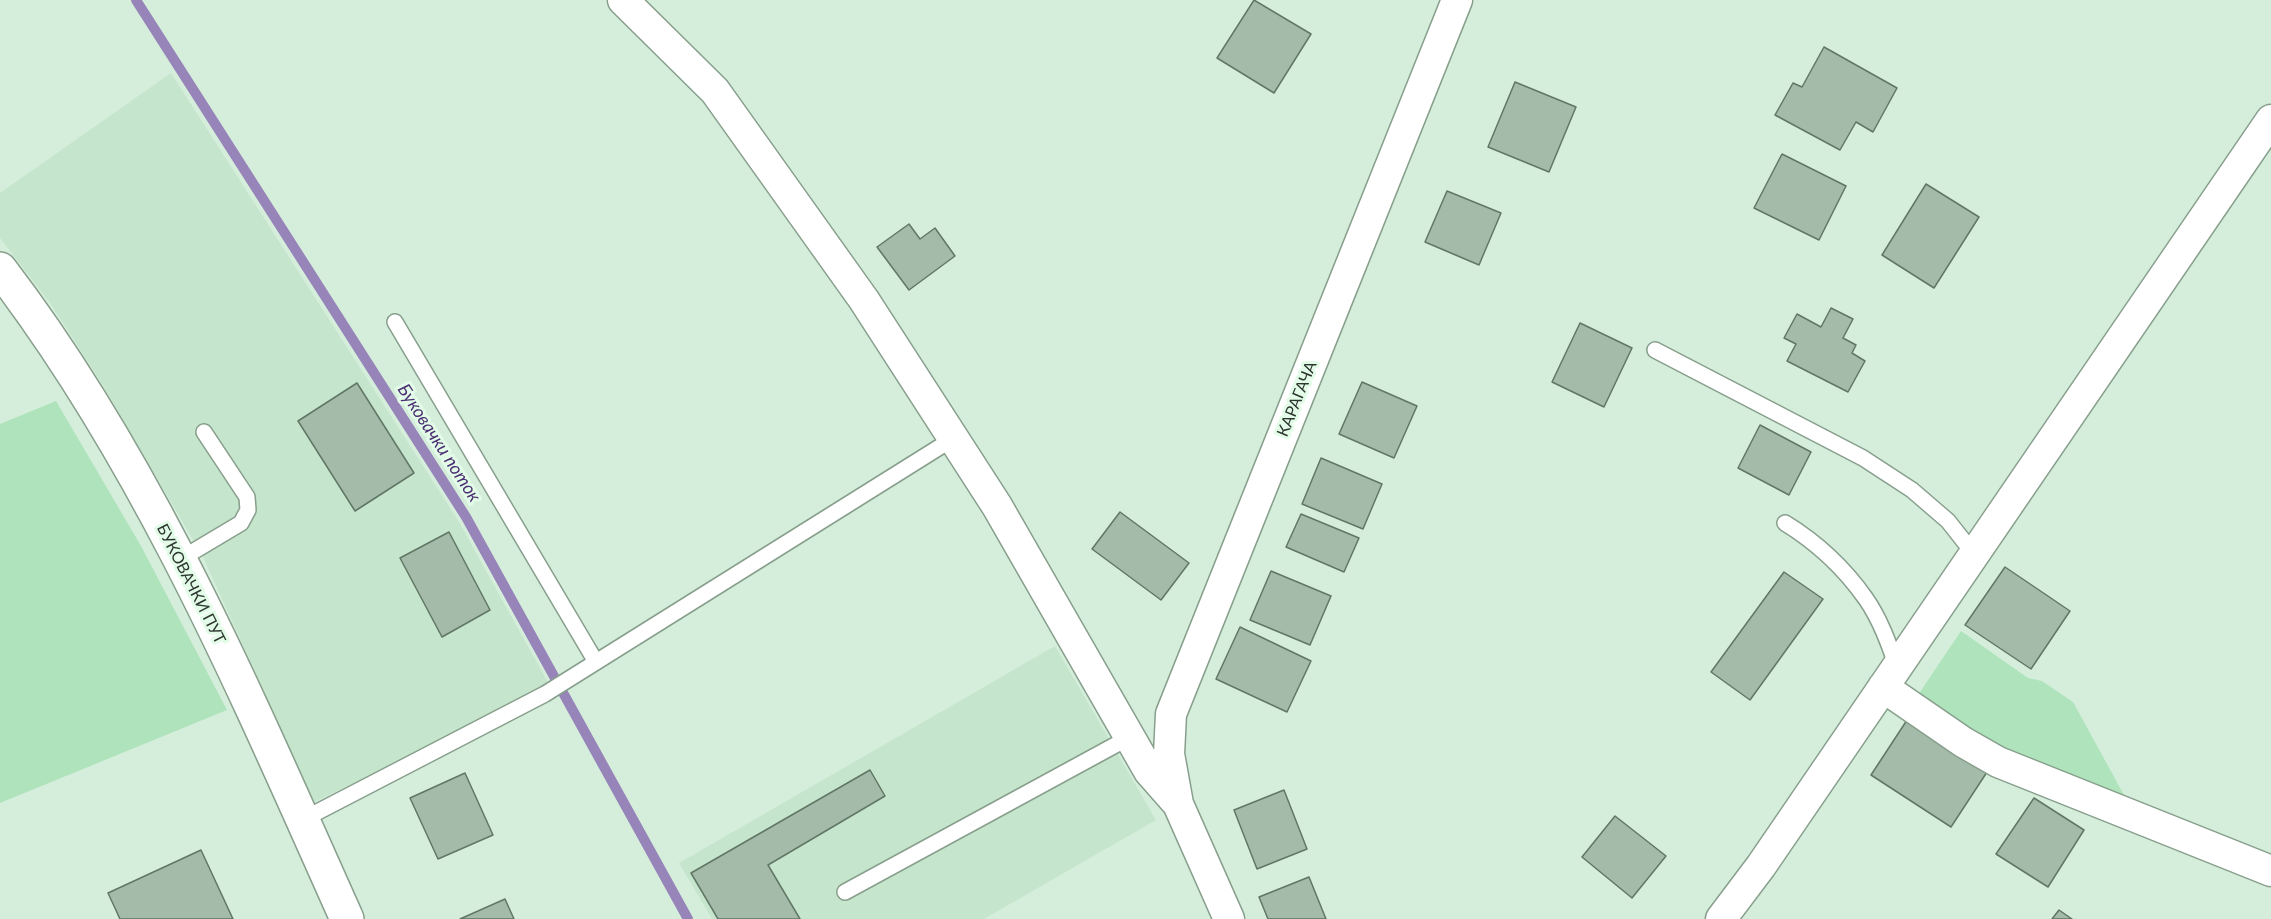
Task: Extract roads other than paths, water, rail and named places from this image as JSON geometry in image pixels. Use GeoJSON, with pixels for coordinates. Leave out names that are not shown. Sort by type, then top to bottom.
{"type":"FeatureCollection","features":[{"type":"Feature","properties":{"kind":"street"},"geometry":{"type":"LineString","coordinates":[[623,0],[715,91],[864,300],[997,506],[1149,771],[1178,804],[1229,919]]}},
{"type":"Feature","properties":{"kind":"street","name":"КАРАГАЧА"},"geometry":{"type":"LineString","coordinates":[[1178,804],[1169,754],[1171,714],[1457,0]]}},
{"type":"Feature","properties":{"kind":"street"},"geometry":{"type":"LineString","coordinates":[[1721,919],[1755,875],[2271,120]]}},
{"type":"Feature","properties":{"kind":"street","name":"БУКОВАЧКИ ПУТ"},"geometry":{"type":"LineString","coordinates":[[0,269],[34,314],[88,397],[179,560],[228,656],[347,919]]}},
{"type":"Feature","properties":{"kind":"street"},"geometry":{"type":"LineString","coordinates":[[1890,677],[1963,742],[1998,762],[2271,871]]}},
{"type":"Feature","properties":{"kind":"lane"},"geometry":{"type":"LineString","coordinates":[[395,322],[596,662]]}},
{"type":"Feature","properties":{"kind":"lane"},"geometry":{"type":"LineString","coordinates":[[1654,350],[1863,458],[1912,490],[1948,521],[1974,554]]}},
{"type":"Feature","properties":{"kind":"lane"},"geometry":{"type":"LineString","coordinates":[[179,560],[241,523],[248,510],[247,497],[204,432]]}},
{"type":"Feature","properties":{"kind":"lane"},"geometry":{"type":"LineString","coordinates":[[302,820],[545,694],[954,438]]}},
{"type":"Feature","properties":{"kind":"lane"},"geometry":{"type":"LineString","coordinates":[[1785,523],[1809,537],[1867,600],[1887,638],[1890,677]]}},
{"type":"Feature","properties":{"kind":"lane"},"geometry":{"type":"LineString","coordinates":[[845,892],[1130,737]]}},
{"type":"Feature","properties":{"kind":"waterway","name":"Буковачки поток"},"geometry":{"type":"LineString","coordinates":[[136,0],[466,517],[688,919]]}}]}
